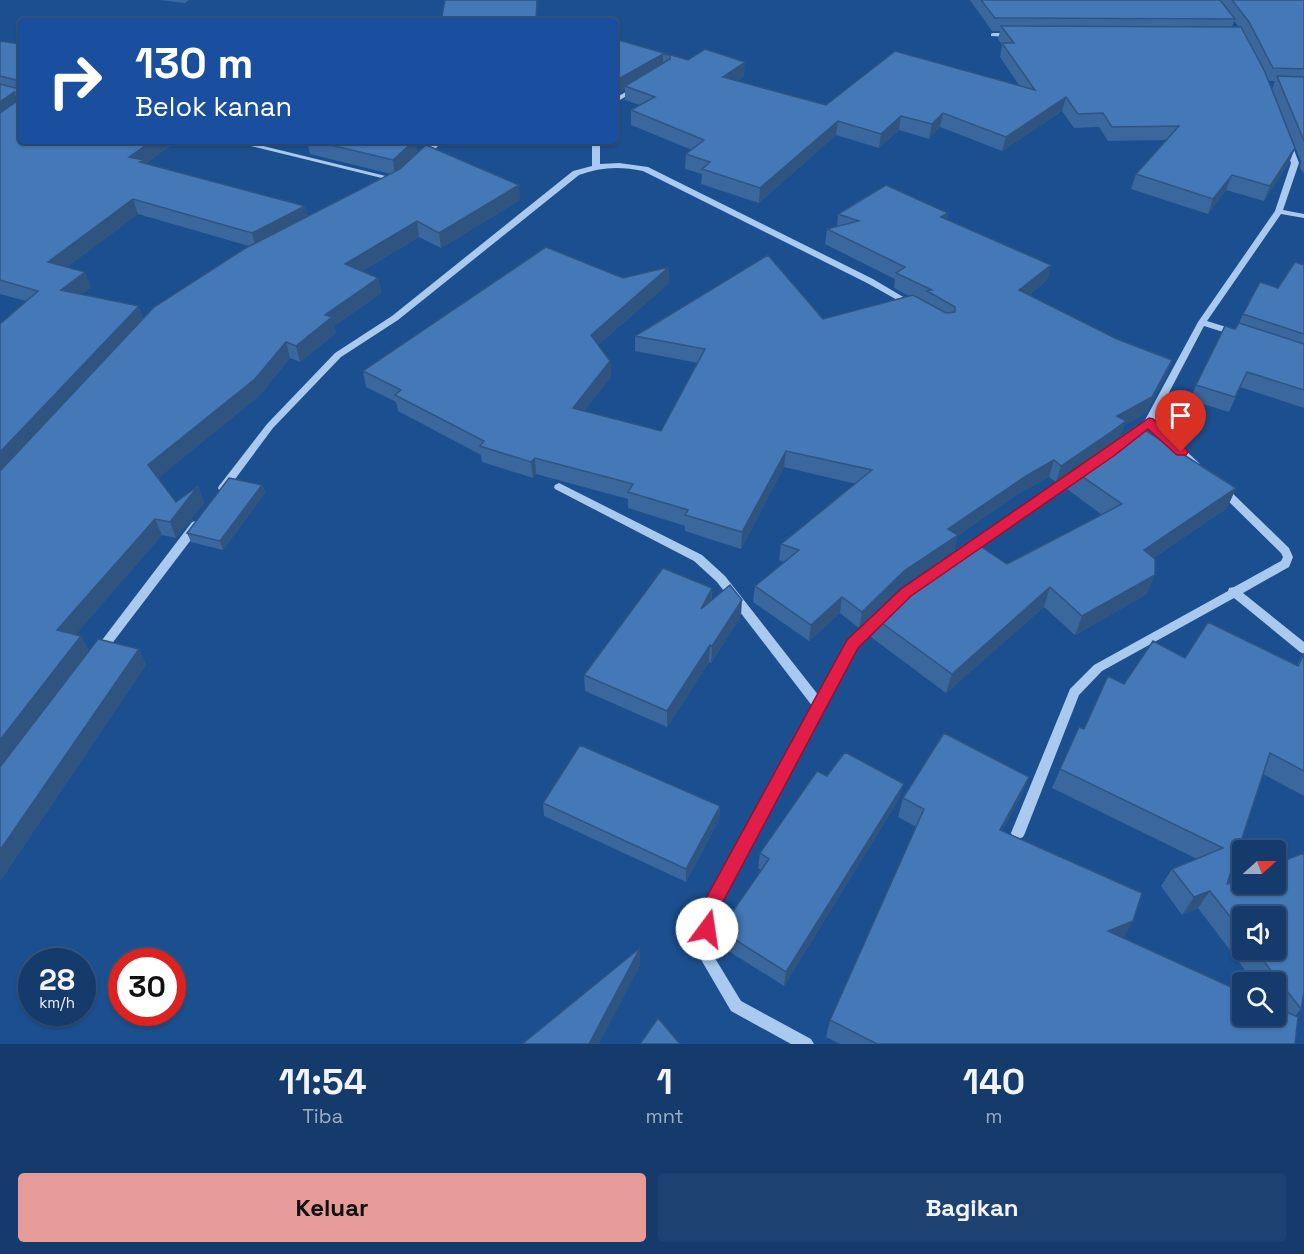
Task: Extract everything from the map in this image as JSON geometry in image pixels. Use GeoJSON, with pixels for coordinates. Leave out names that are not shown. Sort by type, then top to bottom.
{"type":"FeatureCollection","features":[{"type":"Feature","properties":{"kind":"street"},"geometry":{"type":"LineString","coordinates":[[993,35],[1017,35]]}},
{"type":"Feature","properties":{"kind":"street"},"geometry":{"type":"LineString","coordinates":[[618,98],[646,83]]}},
{"type":"Feature","properties":{"kind":"street"},"geometry":{"type":"LineString","coordinates":[[1118,446],[1149,422],[1203,322],[1279,211],[1295,163],[1282,129]]}},
{"type":"Feature","properties":{"kind":"street"},"geometry":{"type":"LineString","coordinates":[[247,144],[398,180]]}},
{"type":"Feature","properties":{"kind":"street"},"geometry":{"type":"LineString","coordinates":[[414,165],[436,144]]}},
{"type":"Feature","properties":{"kind":"street"},"geometry":{"type":"LineString","coordinates":[[596,144],[596,166]]}},
{"type":"Feature","properties":{"kind":"street"},"geometry":{"type":"LineString","coordinates":[[213,501],[270,426],[338,355],[395,318],[576,173],[596,166],[626,164],[645,169],[870,281],[918,308]]}},
{"type":"Feature","properties":{"kind":"street"},"geometry":{"type":"LineString","coordinates":[[387,186],[406,172]]}},
{"type":"Feature","properties":{"kind":"street"},"geometry":{"type":"LineString","coordinates":[[1279,211],[1304,216]]}},
{"type":"Feature","properties":{"kind":"street"},"geometry":{"type":"LineString","coordinates":[[1203,322],[1248,338]]}},
{"type":"Feature","properties":{"kind":"street"},"geometry":{"type":"LineString","coordinates":[[1017,833],[1074,692],[1098,668],[1285,564],[1288,557],[1263,526],[1149,422]]}},
{"type":"Feature","properties":{"kind":"street"},"geometry":{"type":"LineString","coordinates":[[955,559],[1091,465]]}},
{"type":"Feature","properties":{"kind":"street"},"geometry":{"type":"LineString","coordinates":[[559,487],[698,558],[721,579],[772,642],[820,708]]}},
{"type":"Feature","properties":{"kind":"street"},"geometry":{"type":"LineString","coordinates":[[93,661],[199,520]]}},
{"type":"Feature","properties":{"kind":"street"},"geometry":{"type":"LineString","coordinates":[[1233,591],[1304,649]]}},
{"type":"Feature","properties":{"kind":"street"},"geometry":{"type":"LineString","coordinates":[[806,1044],[736,1005],[703,951],[710,908],[853,644],[891,607]]}},
{"type":"Feature","properties":{"kind":"building"},"geometry":{"type":"Polygon","coordinates":[[[445,0],[537,0],[536,18],[442,18],[445,0]]]}},
{"type":"Feature","properties":{"kind":"building"},"geometry":{"type":"Polygon","coordinates":[[[981,0],[1220,0],[1235,19],[995,18],[981,0]]]}},
{"type":"Feature","properties":{"kind":"building"},"geometry":{"type":"Polygon","coordinates":[[[1232,0],[1304,0],[1304,69],[1273,68],[1249,22],[1232,0]]]}},
{"type":"Feature","properties":{"kind":"building"},"geometry":{"type":"Polygon","coordinates":[[[1001,26],[1241,27],[1265,72],[1295,148],[1270,186],[1232,175],[1213,199],[1136,174],[1179,126],[1112,127],[1103,113],[1078,114],[1066,97],[1006,137],[943,113],[932,124],[901,116],[881,134],[838,121],[760,188],[702,169],[710,162],[686,154],[704,140],[631,110],[655,97],[625,86],[670,59],[670,55],[663,54],[618,79],[618,40],[688,60],[705,49],[745,62],[723,77],[826,105],[895,51],[1035,90],[1002,43],[1014,43],[1001,26]]]}},
{"type":"Feature","properties":{"kind":"building"},"geometry":{"type":"Polygon","coordinates":[[[0,41],[18,44],[18,86],[16,80],[0,76],[0,41]]]}},
{"type":"Feature","properties":{"kind":"building"},"geometry":{"type":"Polygon","coordinates":[[[1277,76],[1304,77],[1304,141],[1277,76]]]}},
{"type":"Feature","properties":{"kind":"building"},"geometry":{"type":"Polygon","coordinates":[[[0,84],[15,88],[18,86],[18,144],[148,144],[129,157],[144,160],[140,162],[305,206],[252,233],[133,199],[48,262],[85,272],[61,290],[139,306],[0,452],[0,324],[38,291],[0,280],[0,113],[17,101],[17,92],[0,102],[0,84]]]}},
{"type":"Feature","properties":{"kind":"building"},"geometry":{"type":"Polygon","coordinates":[[[326,144],[411,144],[393,160],[326,144]]]}},
{"type":"Feature","properties":{"kind":"building"},"geometry":{"type":"Polygon","coordinates":[[[426,145],[519,185],[439,233],[417,221],[345,264],[378,278],[325,315],[332,317],[296,346],[286,342],[255,379],[148,465],[176,502],[198,486],[170,522],[155,519],[57,630],[81,636],[0,740],[0,471],[154,307],[244,249],[400,169],[426,145]]]}},
{"type":"Feature","properties":{"kind":"building"},"geometry":{"type":"Polygon","coordinates":[[[886,185],[948,213],[941,217],[1051,265],[1019,290],[1117,339],[1172,360],[1152,397],[1117,416],[1126,421],[1061,466],[1054,460],[1026,476],[948,529],[958,535],[904,571],[862,612],[842,597],[811,625],[755,586],[799,550],[781,544],[872,470],[786,451],[742,532],[685,515],[688,510],[628,492],[633,484],[535,458],[531,462],[480,446],[484,441],[395,395],[401,390],[363,371],[546,247],[623,278],[669,267],[591,335],[610,361],[573,408],[661,431],[705,349],[635,336],[768,255],[823,319],[913,295],[946,313],[955,312],[955,307],[927,291],[932,290],[896,273],[905,267],[827,229],[859,221],[838,214],[886,185]]]}},
{"type":"Feature","properties":{"kind":"building"},"geometry":{"type":"Polygon","coordinates":[[[1295,262],[1304,265],[1304,334],[1243,314],[1260,282],[1278,288],[1295,262]]]}},
{"type":"Feature","properties":{"kind":"building"},"geometry":{"type":"Polygon","coordinates":[[[1239,323],[1304,344],[1304,390],[1247,372],[1235,397],[1196,385],[1225,326],[1235,329],[1239,323]]]}},
{"type":"Feature","properties":{"kind":"building"},"geometry":{"type":"Polygon","coordinates":[[[1137,425],[1236,488],[1144,550],[1155,559],[1155,575],[1082,616],[1050,587],[952,674],[875,618],[916,578],[971,540],[1007,564],[1122,504],[1073,470],[1137,425]]]}},
{"type":"Feature","properties":{"kind":"building"},"geometry":{"type":"Polygon","coordinates":[[[229,478],[262,485],[220,541],[187,533],[229,478]]]}},
{"type":"Feature","properties":{"kind":"building"},"geometry":{"type":"Polygon","coordinates":[[[663,568],[712,588],[701,609],[730,585],[742,600],[667,711],[584,675],[663,568]]]}},
{"type":"Feature","properties":{"kind":"building"},"geometry":{"type":"Polygon","coordinates":[[[1208,622],[1298,666],[1304,654],[1304,771],[1270,753],[1241,840],[1232,840],[1232,869],[1227,884],[1232,882],[1232,894],[1286,894],[1286,860],[1304,853],[1304,992],[1301,1009],[1286,990],[1286,972],[1272,972],[1263,960],[1286,960],[1286,906],[1232,906],[1232,919],[1210,891],[1194,897],[1172,869],[1223,848],[1060,769],[1079,727],[1084,729],[1108,676],[1124,684],[1153,641],[1185,658],[1208,622]]]}},
{"type":"Feature","properties":{"kind":"building"},"geometry":{"type":"Polygon","coordinates":[[[98,639],[139,649],[0,850],[0,767],[98,639]]]}},
{"type":"Feature","properties":{"kind":"building"},"geometry":{"type":"Polygon","coordinates":[[[944,733],[1029,777],[1000,830],[1142,893],[1133,921],[1108,931],[1232,987],[1232,1026],[1286,1026],[1286,1012],[1298,1017],[1295,1044],[877,1044],[830,1020],[924,809],[903,798],[944,733]]]}},
{"type":"Feature","properties":{"kind":"building"},"geometry":{"type":"Polygon","coordinates":[[[580,745],[720,806],[686,869],[543,803],[580,745]]]}},
{"type":"Feature","properties":{"kind":"building"},"geometry":{"type":"Polygon","coordinates":[[[845,752],[904,784],[786,972],[720,930],[769,859],[760,853],[817,771],[827,776],[845,752]]]}},
{"type":"Feature","properties":{"kind":"building"},"geometry":{"type":"Polygon","coordinates":[[[640,948],[589,1044],[522,1044],[640,948]]]}},
{"type":"Feature","properties":{"kind":"building"},"geometry":{"type":"Polygon","coordinates":[[[658,1018],[680,1044],[640,1044],[658,1018]]]}},
{"type":"Feature","properties":{"kind":"route"},"geometry":{"type":"LineString","coordinates":[[707,929],[710,908],[853,644],[906,592],[1110,452],[1149,422],[1181,452]]}}]}
